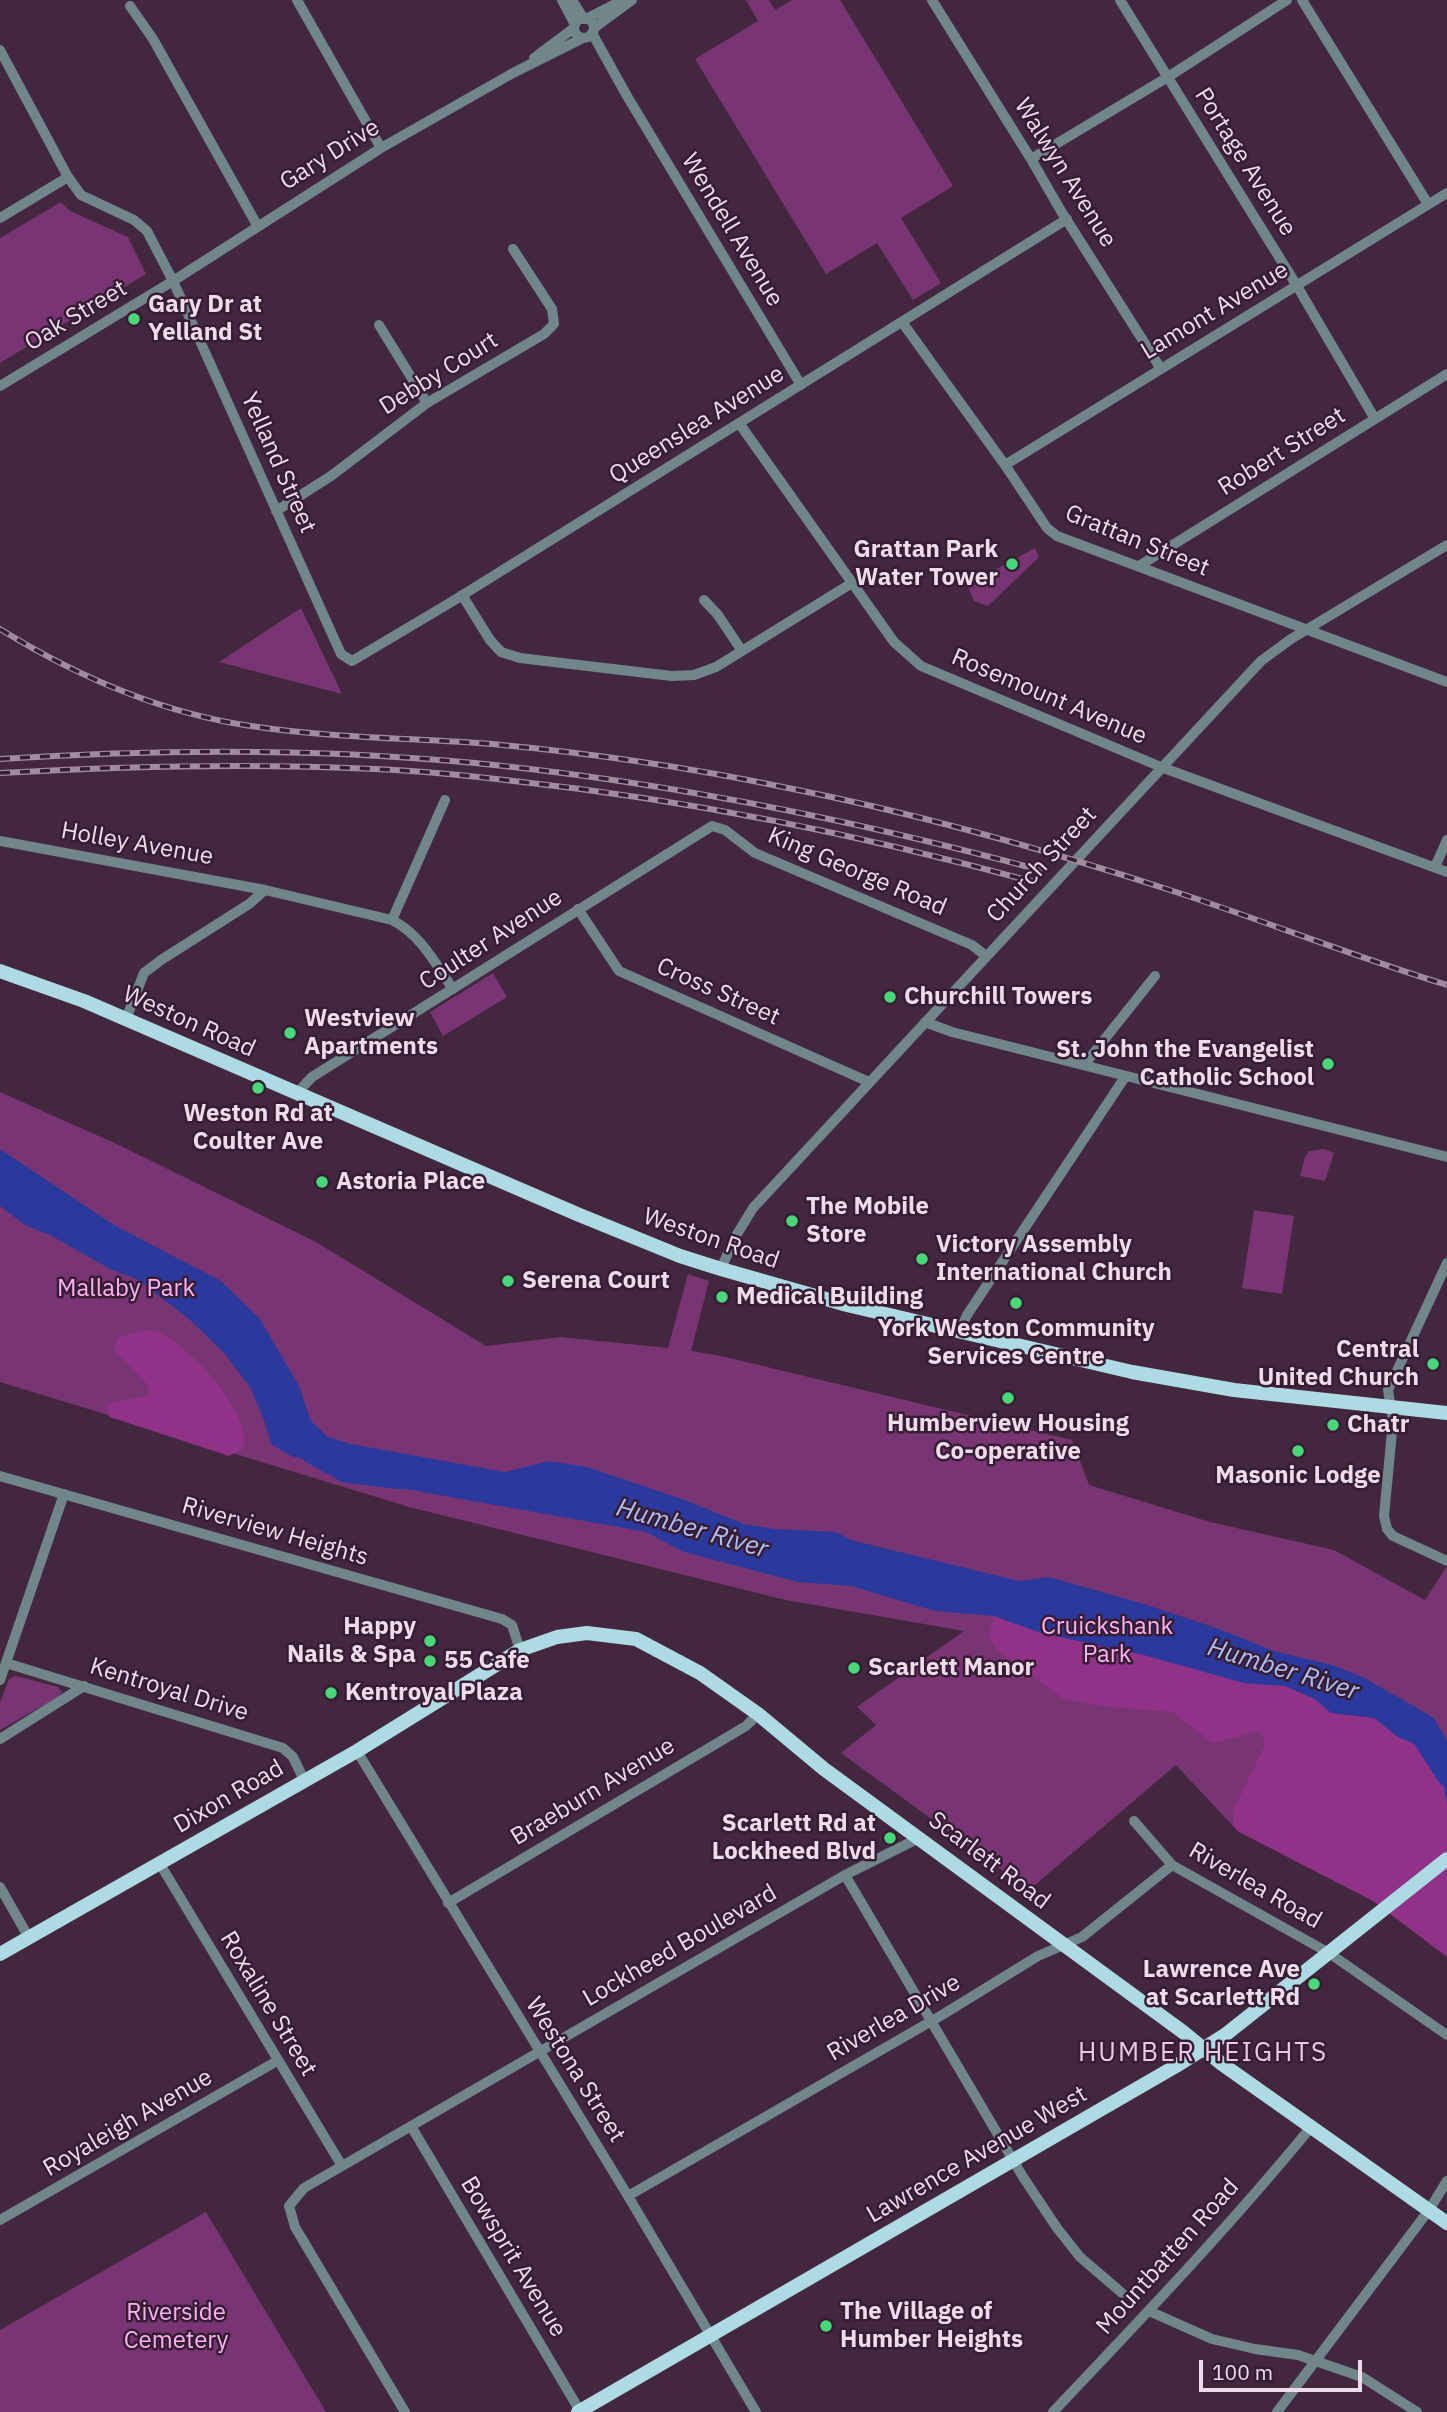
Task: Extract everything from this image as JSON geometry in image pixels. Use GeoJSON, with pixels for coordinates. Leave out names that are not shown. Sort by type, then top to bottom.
{"type":"FeatureCollection","features":[{"type":"Feature","properties":{"kind":"main road","name":"Weston Road"},"geometry":{"type":"LineString","coordinates":[[0,971],[84,1001],[577,1214],[721,1269],[847,1305],[1124,1370],[1185,1382],[1447,1413]]}},
{"type":"Feature","properties":{"kind":"main road","name":"Scarlett Road"},"geometry":{"type":"LineString","coordinates":[[480,1675],[520,1650],[557,1637],[587,1633],[636,1639],[700,1674],[758,1714],[824,1769],[1203,2049],[1447,2223]]}},
{"type":"Feature","properties":{"kind":"main road","name":"Dixon Road"},"geometry":{"type":"LineString","coordinates":[[0,1954],[357,1751],[480,1675]]}},
{"type":"Feature","properties":{"kind":"main road","name":"Lawrence Avenue West"},"geometry":{"type":"LineString","coordinates":[[579,2411],[1203,2049],[1225,2035],[1447,1859]]}},
{"type":"Feature","properties":{"kind":"street"},"geometry":{"type":"LineString","coordinates":[[297,0],[381,148]]}},
{"type":"Feature","properties":{"kind":"street","name":"Wendell Avenue"},"geometry":{"type":"LineString","coordinates":[[562,0],[627,96],[801,385]]}},
{"type":"Feature","properties":{"kind":"street","name":"Wendell Avenue"},"geometry":{"type":"LineString","coordinates":[[572,0],[584,29]]}},
{"type":"Feature","properties":{"kind":"street","name":"Gary Drive"},"geometry":{"type":"LineString","coordinates":[[584,29],[623,0]]}},
{"type":"Feature","properties":{"kind":"street","name":"Gary Drive"},"geometry":{"type":"LineString","coordinates":[[173,281],[381,148],[513,73],[632,0]]}},
{"type":"Feature","properties":{"kind":"street","name":"Walwyn Avenue"},"geometry":{"type":"LineString","coordinates":[[932,0],[1161,369]]}},
{"type":"Feature","properties":{"kind":"street","name":"Portage Avenue"},"geometry":{"type":"LineString","coordinates":[[1120,0],[1297,286],[1375,419]]}},
{"type":"Feature","properties":{"kind":"street"},"geometry":{"type":"LineString","coordinates":[[1031,159],[1168,77],[1287,0]]}},
{"type":"Feature","properties":{"kind":"street"},"geometry":{"type":"LineString","coordinates":[[1302,0],[1428,204]]}},
{"type":"Feature","properties":{"kind":"street"},"geometry":{"type":"LineString","coordinates":[[130,6],[153,39],[257,225]]}},
{"type":"Feature","properties":{"kind":"street","name":"Yelland Street"},"geometry":{"type":"LineString","coordinates":[[0,52],[68,177],[81,195],[134,220],[147,231],[173,281],[341,654],[347,660]]}},
{"type":"Feature","properties":{"kind":"street"},"geometry":{"type":"LineString","coordinates":[[0,218],[68,177]]}},
{"type":"Feature","properties":{"kind":"street","name":"Lamont Avenue"},"geometry":{"type":"LineString","coordinates":[[1005,465],[1447,193]]}},
{"type":"Feature","properties":{"kind":"street","name":"Queenslea Avenue"},"geometry":{"type":"LineString","coordinates":[[347,660],[357,660],[1067,219]]}},
{"type":"Feature","properties":{"kind":"street","name":"Debby Court"},"geometry":{"type":"LineString","coordinates":[[276,511],[331,476],[427,403],[544,334],[554,324],[552,309],[513,248]]}},
{"type":"Feature","properties":{"kind":"street","name":"Oak Street"},"geometry":{"type":"LineString","coordinates":[[0,386],[173,281]]}},
{"type":"Feature","properties":{"kind":"street","name":"Grattan Street"},"geometry":{"type":"LineString","coordinates":[[902,322],[1047,528],[1057,537],[1447,682]]}},
{"type":"Feature","properties":{"kind":"street"},"geometry":{"type":"LineString","coordinates":[[379,325],[427,403]]}},
{"type":"Feature","properties":{"kind":"street","name":"Robert Street"},"geometry":{"type":"LineString","coordinates":[[1139,566],[1447,374]]}},
{"type":"Feature","properties":{"kind":"street","name":"Rosemount Avenue"},"geometry":{"type":"LineString","coordinates":[[739,423],[894,642],[921,666],[1161,767],[1447,872]]}},
{"type":"Feature","properties":{"kind":"street","name":"Church Street"},"geometry":{"type":"LineString","coordinates":[[721,1269],[734,1239],[753,1208],[1261,661],[1291,639],[1309,631],[1447,545]]}},
{"type":"Feature","properties":{"kind":"street"},"geometry":{"type":"LineString","coordinates":[[462,595],[490,640],[501,652],[520,658],[672,676],[694,675],[716,667],[852,583]]}},
{"type":"Feature","properties":{"kind":"street"},"geometry":{"type":"LineString","coordinates":[[704,600],[742,650]]}},
{"type":"Feature","properties":{"kind":"street"},"geometry":{"type":"LineString","coordinates":[[445,800],[392,920],[405,926],[417,938],[453,989]]}},
{"type":"Feature","properties":{"kind":"street","name":"King George Road"},"geometry":{"type":"LineString","coordinates":[[712,826],[725,830],[755,853],[972,945],[986,956]]}},
{"type":"Feature","properties":{"kind":"street","name":"Coulter Avenue"},"geometry":{"type":"LineString","coordinates":[[297,1093],[312,1077],[712,826]]}},
{"type":"Feature","properties":{"kind":"street"},"geometry":{"type":"LineString","coordinates":[[1436,867],[1447,840]]}},
{"type":"Feature","properties":{"kind":"street","name":"Holley Avenue"},"geometry":{"type":"LineString","coordinates":[[0,841],[265,890],[392,920]]}},
{"type":"Feature","properties":{"kind":"street"},"geometry":{"type":"LineString","coordinates":[[126,1019],[144,973],[249,904],[265,890]]}},
{"type":"Feature","properties":{"kind":"street","name":"Cross Street"},"geometry":{"type":"LineString","coordinates":[[578,909],[619,971],[869,1082]]}},
{"type":"Feature","properties":{"kind":"street"},"geometry":{"type":"LineString","coordinates":[[1084,1065],[1155,976]]}},
{"type":"Feature","properties":{"kind":"street"},"geometry":{"type":"LineString","coordinates":[[925,1022],[975,1038],[1447,1157]]}},
{"type":"Feature","properties":{"kind":"street"},"geometry":{"type":"LineString","coordinates":[[960,1330],[967,1315],[1125,1076]]}},
{"type":"Feature","properties":{"kind":"street"},"geometry":{"type":"LineString","coordinates":[[1447,1263],[1388,1390],[1394,1421],[1384,1516],[1387,1529],[1393,1536],[1447,1561]]}},
{"type":"Feature","properties":{"kind":"street","name":"Riverview Heights"},"geometry":{"type":"LineString","coordinates":[[0,1476],[502,1619],[512,1625],[520,1650]]}},
{"type":"Feature","properties":{"kind":"street"},"geometry":{"type":"LineString","coordinates":[[0,1680],[64,1494]]}},
{"type":"Feature","properties":{"kind":"street","name":"Kentroyal Drive"},"geometry":{"type":"LineString","coordinates":[[6,1663],[283,1748],[293,1757],[304,1780]]}},
{"type":"Feature","properties":{"kind":"street"},"geometry":{"type":"LineString","coordinates":[[0,1739],[85,1686]]}},
{"type":"Feature","properties":{"kind":"street","name":"Braeburn Avenue"},"geometry":{"type":"LineString","coordinates":[[448,1903],[746,1726],[758,1714]]}},
{"type":"Feature","properties":{"kind":"street","name":"Westona Street"},"geometry":{"type":"LineString","coordinates":[[357,1751],[756,2412]]}},
{"type":"Feature","properties":{"kind":"street","name":"Riverlea Road"},"geometry":{"type":"LineString","coordinates":[[1134,1821],[1172,1865],[1329,1952],[1447,2035]]}},
{"type":"Feature","properties":{"kind":"street","name":"Lockheed Boulevard"},"geometry":{"type":"LineString","coordinates":[[405,2412],[295,2227],[289,2206],[304,2188],[845,1875],[919,1838]]}},
{"type":"Feature","properties":{"kind":"street","name":"Roxaline Street"},"geometry":{"type":"LineString","coordinates":[[160,1864],[342,2166]]}},
{"type":"Feature","properties":{"kind":"street","name":"Riverlea Drive"},"geometry":{"type":"LineString","coordinates":[[628,2196],[931,2022],[1038,1956],[1082,1937],[1172,1865]]}},
{"type":"Feature","properties":{"kind":"street"},"geometry":{"type":"LineString","coordinates":[[845,1875],[1013,2160],[1057,2228],[1080,2257],[1122,2293]]}},
{"type":"Feature","properties":{"kind":"street"},"geometry":{"type":"LineString","coordinates":[[0,1887],[29,1938]]}},
{"type":"Feature","properties":{"kind":"street","name":"Royaleigh Avenue"},"geometry":{"type":"LineString","coordinates":[[0,2221],[277,2061]]}},
{"type":"Feature","properties":{"kind":"street","name":"Bowsprit Avenue"},"geometry":{"type":"LineString","coordinates":[[411,2126],[579,2411]]}},
{"type":"Feature","properties":{"kind":"street","name":"Mountbatten Road"},"geometry":{"type":"LineString","coordinates":[[1053,2412],[1149,2311],[1311,2127]]}},
{"type":"Feature","properties":{"kind":"street"},"geometry":{"type":"LineString","coordinates":[[1277,2412],[1429,2210],[1447,2181]]}},
{"type":"Feature","properties":{"kind":"street"},"geometry":{"type":"LineString","coordinates":[[1149,2311],[1212,2339],[1315,2361],[1362,2377],[1418,2412]]}},
{"type":"Feature","properties":{"kind":"green space"},"geometry":{"type":"Polygon","coordinates":[[[746,0],[769,0],[775,10],[792,0],[840,0],[953,186],[901,218],[941,283],[913,300],[877,243],[826,274],[695,59],[758,21],[746,0]]]}},
{"type":"Feature","properties":{"kind":"green space"},"geometry":{"type":"Polygon","coordinates":[[[61,202],[70,211],[128,237],[146,274],[0,363],[0,238],[61,202]]]}},
{"type":"Feature","properties":{"kind":"green space"},"geometry":{"type":"Polygon","coordinates":[[[1035,548],[1039,557],[988,606],[974,601],[967,585],[1035,548]]]}},
{"type":"Feature","properties":{"kind":"green space"},"geometry":{"type":"Polygon","coordinates":[[[301,608],[342,694],[219,662],[301,608]]]}},
{"type":"Feature","properties":{"kind":"green space"},"geometry":{"type":"Polygon","coordinates":[[[493,973],[507,997],[443,1036],[430,1012],[493,973]]]}},
{"type":"Feature","properties":{"kind":"green space","name":"Cruickshank Park"},"geometry":{"type":"Polygon","coordinates":[[[0,1092],[119,1145],[316,1242],[486,1346],[561,1337],[668,1348],[688,1274],[709,1281],[691,1351],[1072,1440],[1089,1485],[1210,1522],[1334,1550],[1425,1600],[1447,1566],[1447,1841],[1373,1901],[1232,1825],[1176,1765],[1029,1890],[841,1753],[876,1725],[857,1707],[964,1631],[786,1600],[409,1507],[0,1382],[0,1092]]]}},
{"type":"Feature","properties":{"kind":"green space"},"geometry":{"type":"Polygon","coordinates":[[[1324,1149],[1334,1153],[1325,1181],[1300,1176],[1309,1151],[1324,1149]]]}},
{"type":"Feature","properties":{"kind":"green space"},"geometry":{"type":"Polygon","coordinates":[[[1254,1210],[1294,1216],[1282,1294],[1242,1288],[1254,1210]]]}},
{"type":"Feature","properties":{"kind":"green space"},"geometry":{"type":"Polygon","coordinates":[[[16,1676],[58,1687],[62,1692],[58,1697],[0,1730],[0,1702],[9,1679],[16,1676]]]}},
{"type":"Feature","properties":{"kind":"green space","name":"Riverside Cemetery"},"geometry":{"type":"Polygon","coordinates":[[[206,2212],[326,2412],[0,2412],[0,2330],[206,2212]]]}},
{"type":"Feature","properties":{"kind":"shaded area"},"geometry":{"type":"Polygon","coordinates":[[[144,1330],[158,1332],[173,1341],[216,1382],[237,1415],[243,1432],[244,1447],[229,1456],[110,1417],[106,1404],[150,1395],[147,1384],[114,1350],[118,1338],[144,1330]]]}},
{"type":"Feature","properties":{"kind":"shaded area"},"geometry":{"type":"Polygon","coordinates":[[[994,1616],[1041,1633],[1144,1655],[1244,1683],[1285,1686],[1315,1699],[1331,1713],[1374,1718],[1398,1737],[1432,1751],[1439,1759],[1447,1804],[1447,1957],[1373,1901],[1239,1832],[1233,1826],[1233,1811],[1265,1745],[1259,1731],[1213,1743],[1173,1712],[1108,1707],[1064,1699],[996,1649],[989,1635],[994,1616]]]}},
{"type":"Feature","properties":{"kind":"water"},"geometry":{"type":"Polygon","coordinates":[[[0,1149],[114,1225],[221,1281],[260,1319],[299,1386],[311,1421],[328,1437],[351,1444],[505,1472],[549,1461],[587,1467],[685,1500],[744,1524],[775,1529],[836,1532],[851,1540],[1019,1581],[1049,1577],[1144,1604],[1274,1651],[1332,1665],[1363,1677],[1434,1718],[1447,1741],[1447,1804],[1439,1759],[1432,1751],[1398,1737],[1374,1718],[1331,1713],[1315,1699],[1285,1686],[1244,1683],[1144,1655],[1041,1633],[994,1616],[935,1611],[851,1586],[798,1582],[684,1552],[646,1532],[400,1488],[370,1475],[291,1456],[271,1444],[250,1387],[224,1353],[190,1320],[137,1279],[112,1270],[50,1235],[25,1225],[0,1206],[0,1149]]]}},
{"type":"Feature","properties":{"kind":"waterway","name":"Humber River"},"geometry":{"type":"LineString","coordinates":[[311,1454],[345,1473],[402,1480]]}},
{"type":"Feature","properties":{"kind":"waterway","name":"Humber River"},"geometry":{"type":"LineString","coordinates":[[1417,1731],[1447,1777]]}},
{"type":"Feature","properties":{"kind":"railway"},"geometry":{"type":"LineString","coordinates":[[0,629],[59,663],[121,691],[185,712],[251,726],[311,733],[492,744],[638,761],[833,797],[1030,847],[1128,876],[1447,985]]}},
{"type":"Feature","properties":{"kind":"railway"},"geometry":{"type":"LineString","coordinates":[[0,759],[119,753],[238,752],[357,755],[475,763],[618,781],[760,805],[900,835],[1040,870]]}},
{"type":"Feature","properties":{"kind":"railway"},"geometry":{"type":"LineString","coordinates":[[0,773],[234,766],[375,769],[467,776],[587,790],[716,810],[844,835],[1034,882]]}},
{"type":"Feature","properties":{"kind":"place","name":"Gary Dr at Yelland St"},"geometry":{"type":"Point","coordinates":[134,319]}},
{"type":"Feature","properties":{"kind":"place","name":"Grattan Park Water Tower"},"geometry":{"type":"Point","coordinates":[1012,564]}},
{"type":"Feature","properties":{"kind":"place","name":"Churchill Towers"},"geometry":{"type":"Point","coordinates":[890,997]}},
{"type":"Feature","properties":{"kind":"place","name":"Westview Apartments"},"geometry":{"type":"Point","coordinates":[290,1033]}},
{"type":"Feature","properties":{"kind":"place","name":"St. John the Evangelist Catholic School"},"geometry":{"type":"Point","coordinates":[1328,1064]}},
{"type":"Feature","properties":{"kind":"place","name":"Weston Rd at Coulter Ave"},"geometry":{"type":"Point","coordinates":[258,1088]}},
{"type":"Feature","properties":{"kind":"place","name":"Astoria Place"},"geometry":{"type":"Point","coordinates":[322,1182]}},
{"type":"Feature","properties":{"kind":"place","name":"The Mobile Store"},"geometry":{"type":"Point","coordinates":[792,1221]}},
{"type":"Feature","properties":{"kind":"place","name":"Victory Assembly International Church"},"geometry":{"type":"Point","coordinates":[922,1259]}},
{"type":"Feature","properties":{"kind":"place","name":"Serena Court"},"geometry":{"type":"Point","coordinates":[508,1281]}},
{"type":"Feature","properties":{"kind":"place","name":"Medical Building"},"geometry":{"type":"Point","coordinates":[722,1297]}},
{"type":"Feature","properties":{"kind":"place","name":"York Weston Community Services Centre"},"geometry":{"type":"Point","coordinates":[1016,1303]}},
{"type":"Feature","properties":{"kind":"place","name":"Central United Church"},"geometry":{"type":"Point","coordinates":[1433,1364]}},
{"type":"Feature","properties":{"kind":"place","name":"Humberview Housing Co-operative"},"geometry":{"type":"Point","coordinates":[1008,1398]}},
{"type":"Feature","properties":{"kind":"place","name":"Chatr"},"geometry":{"type":"Point","coordinates":[1333,1425]}},
{"type":"Feature","properties":{"kind":"place","name":"Masonic Lodge"},"geometry":{"type":"Point","coordinates":[1298,1451]}},
{"type":"Feature","properties":{"kind":"place","name":"Happy Nails & Spa"},"geometry":{"type":"Point","coordinates":[430,1641]}},
{"type":"Feature","properties":{"kind":"place","name":"55 Cafe"},"geometry":{"type":"Point","coordinates":[430,1661]}},
{"type":"Feature","properties":{"kind":"place","name":"Scarlett Manor"},"geometry":{"type":"Point","coordinates":[854,1668]}},
{"type":"Feature","properties":{"kind":"place","name":"Kentroyal Plaza"},"geometry":{"type":"Point","coordinates":[331,1693]}},
{"type":"Feature","properties":{"kind":"place","name":"Scarlett Rd at Lockheed Blvd"},"geometry":{"type":"Point","coordinates":[890,1838]}},
{"type":"Feature","properties":{"kind":"place","name":"Lawrence Ave at Scarlett Rd"},"geometry":{"type":"Point","coordinates":[1314,1984]}},
{"type":"Feature","properties":{"kind":"place","name":"The Village of Humber Heights"},"geometry":{"type":"Point","coordinates":[826,2326]}},
{"type":"Feature","properties":{"kind":"district","name":"HUMBER HEIGHTS"},"geometry":{"type":"Point","coordinates":[1203,2053]}},
{"type":"Feature","properties":{"kind":"park label","name":"Mallaby Park"},"geometry":{"type":"Point","coordinates":[126,1289]}}]}
